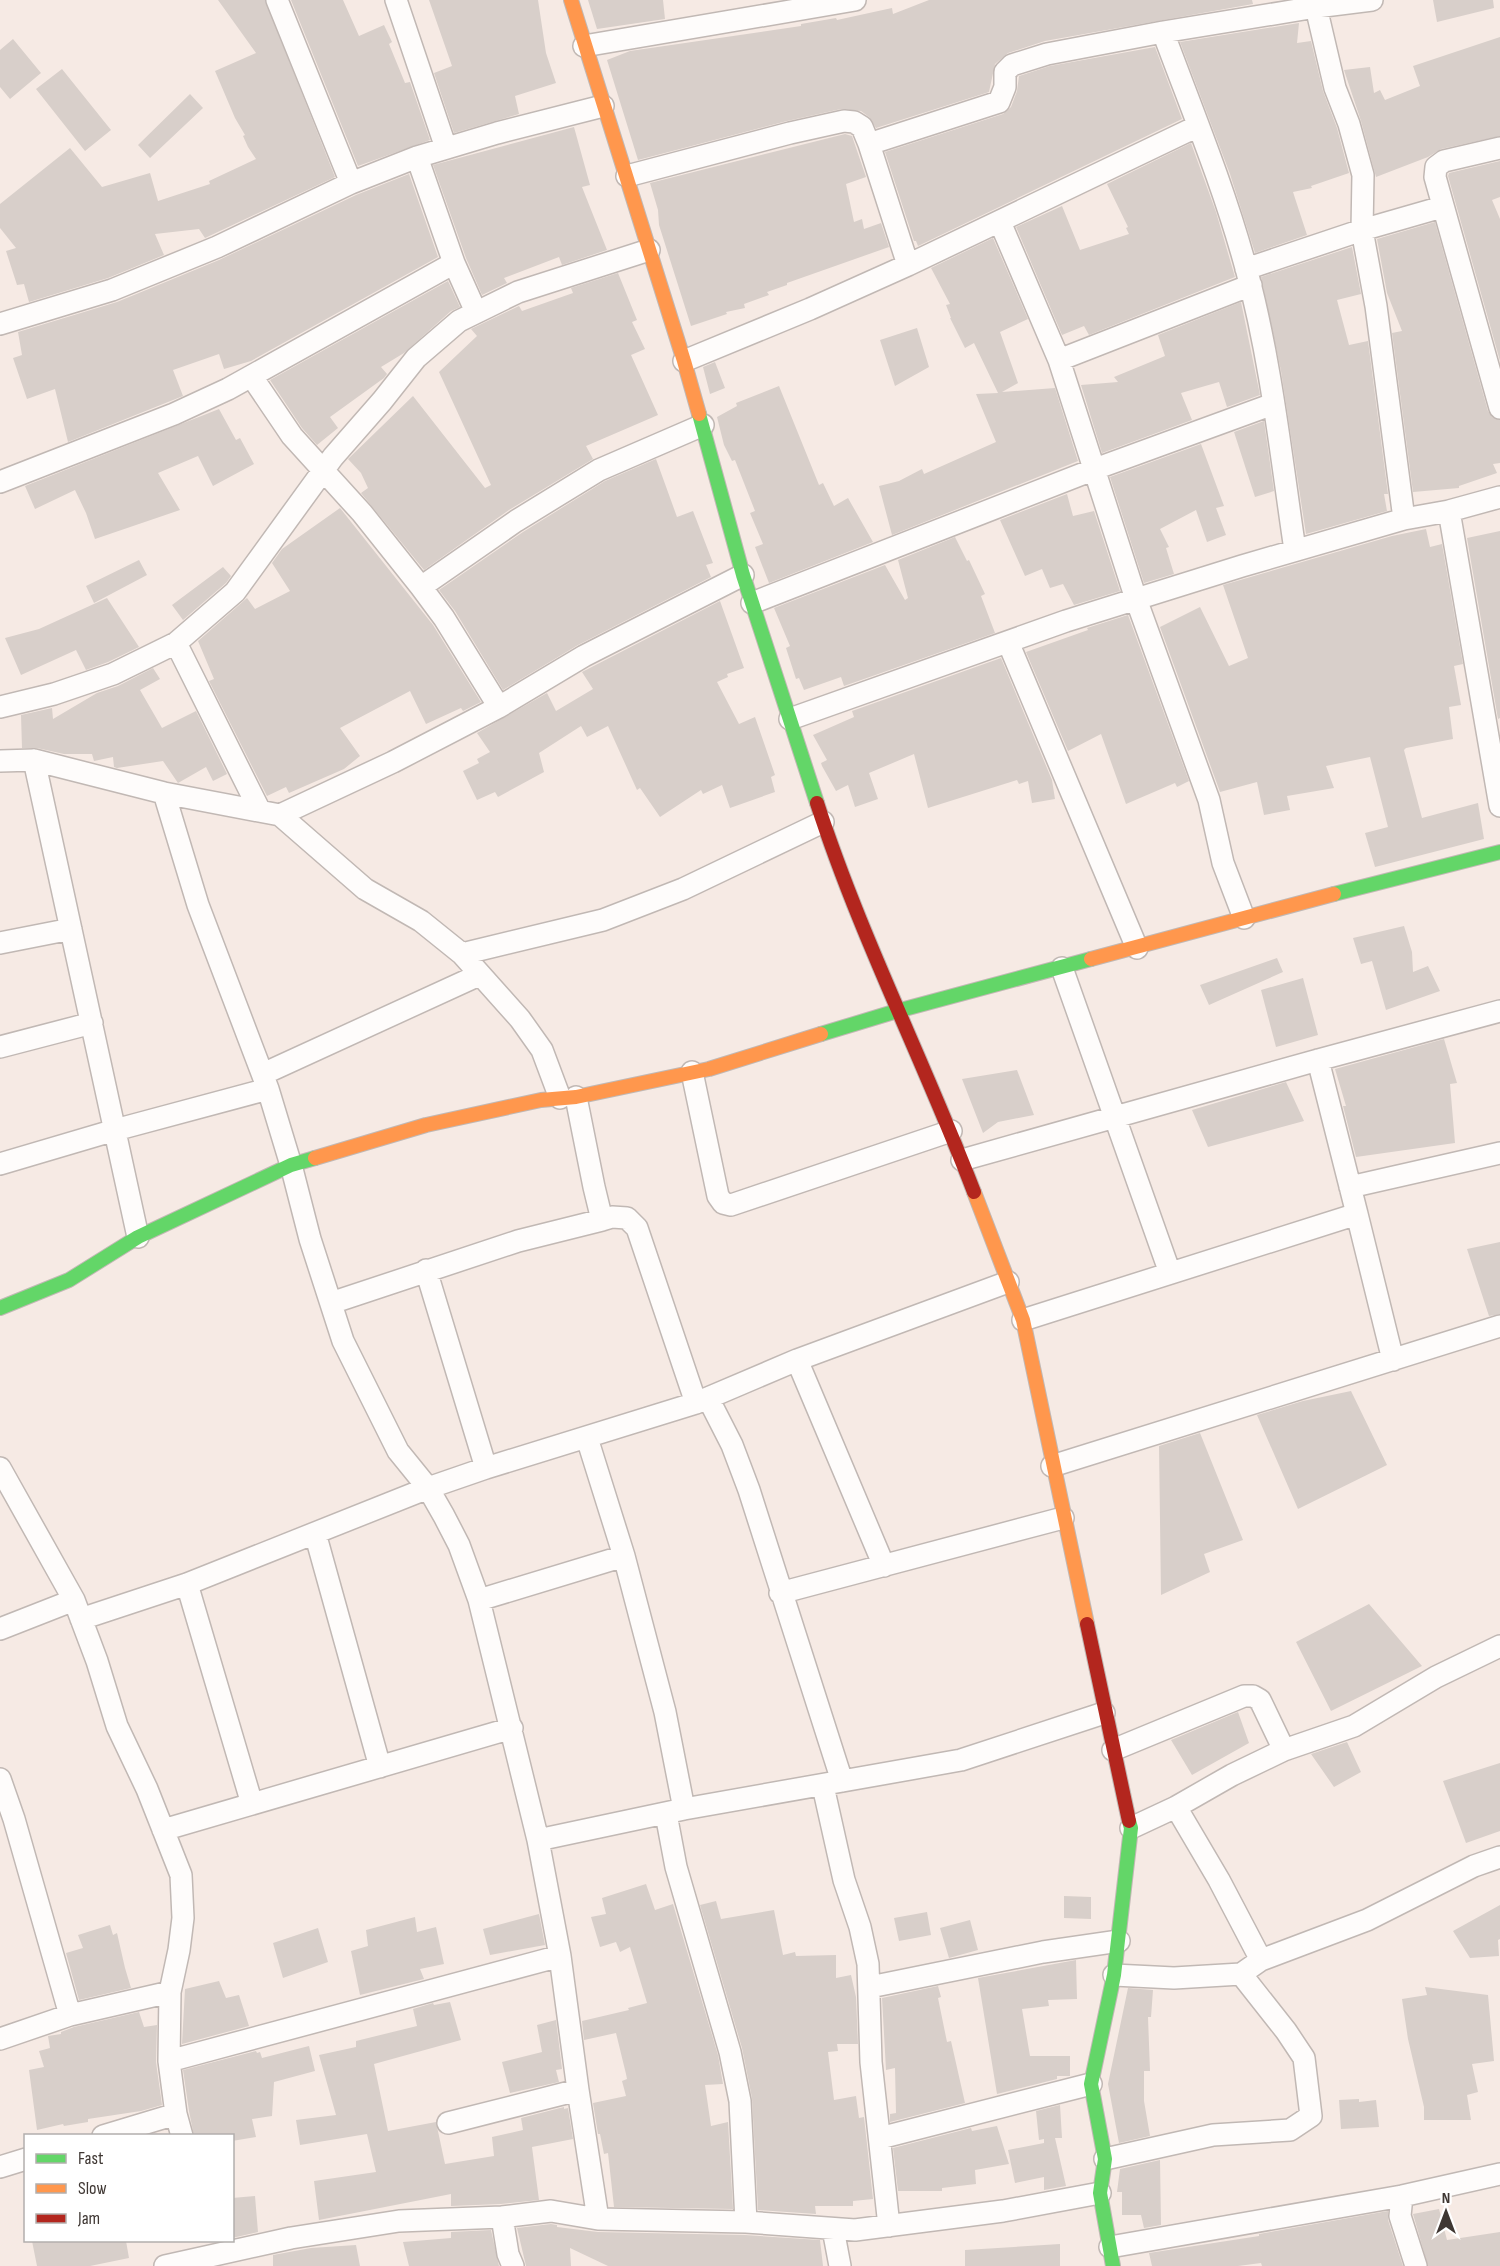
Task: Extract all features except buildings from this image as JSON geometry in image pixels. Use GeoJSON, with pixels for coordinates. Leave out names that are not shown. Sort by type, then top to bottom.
{"type":"FeatureCollection","features":[{"type":"Feature","properties":{"kind":"street"},"geometry":{"type":"LineString","coordinates":[[277,0],[351,183]]}},
{"type":"Feature","properties":{"kind":"street"},"geometry":{"type":"LineString","coordinates":[[396,0],[446,148]]}},
{"type":"Feature","properties":{"kind":"street"},"geometry":{"type":"LineString","coordinates":[[571,0],[703,424],[743,575],[823,822],[897,1011],[951,1131],[1023,1320],[1104,1713],[1131,1828],[1114,1976],[1091,2084],[1105,2159],[1100,2193],[1111,2257],[1500,2174]]}},
{"type":"Feature","properties":{"kind":"street"},"geometry":{"type":"LineString","coordinates":[[584,46],[855,0]]}},
{"type":"Feature","properties":{"kind":"street"},"geometry":{"type":"LineString","coordinates":[[869,144],[999,102],[1005,87],[1005,72],[1012,64],[1047,54],[1163,32],[1341,2],[1372,0]]}},
{"type":"Feature","properties":{"kind":"street"},"geometry":{"type":"LineString","coordinates":[[1316,7],[1335,88],[1349,124],[1363,175],[1362,230],[1377,316],[1404,519]]}},
{"type":"Feature","properties":{"kind":"street"},"geometry":{"type":"LineString","coordinates":[[1163,32],[1221,182],[1249,277],[1265,356],[1295,550]]}},
{"type":"Feature","properties":{"kind":"street"},"geometry":{"type":"LineString","coordinates":[[0,324],[122,286],[217,248],[351,183],[417,157],[497,133],[603,106]]}},
{"type":"Feature","properties":{"kind":"street"},"geometry":{"type":"LineString","coordinates":[[627,176],[790,133],[844,121],[854,122],[861,127],[869,144],[908,265]]}},
{"type":"Feature","properties":{"kind":"street"},"geometry":{"type":"LineString","coordinates":[[684,361],[810,309],[908,265],[1198,126]]}},
{"type":"Feature","properties":{"kind":"street"},"geometry":{"type":"LineString","coordinates":[[1500,148],[1444,160],[1436,167],[1435,177],[1500,408]]}},
{"type":"Feature","properties":{"kind":"street"},"geometry":{"type":"LineString","coordinates":[[417,157],[454,263],[476,312]]}},
{"type":"Feature","properties":{"kind":"street"},"geometry":{"type":"LineString","coordinates":[[1059,360],[1362,230],[1442,207]]}},
{"type":"Feature","properties":{"kind":"street"},"geometry":{"type":"LineString","coordinates":[[1000,222],[1059,360],[1136,599],[1209,800],[1223,863],[1244,918]]}},
{"type":"Feature","properties":{"kind":"street"},"geometry":{"type":"LineString","coordinates":[[0,707],[54,694],[113,674],[176,643],[235,592],[323,471],[416,358],[459,321],[518,292],[649,250]]}},
{"type":"Feature","properties":{"kind":"street"},"geometry":{"type":"LineString","coordinates":[[0,482],[174,414],[252,377],[454,263]]}},
{"type":"Feature","properties":{"kind":"street"},"geometry":{"type":"LineString","coordinates":[[252,377],[292,436],[362,513],[422,587],[499,707]]}},
{"type":"Feature","properties":{"kind":"street"},"geometry":{"type":"LineString","coordinates":[[752,603],[1095,469],[1273,404]]}},
{"type":"Feature","properties":{"kind":"street"},"geometry":{"type":"LineString","coordinates":[[422,587],[516,521],[599,471],[703,424]]}},
{"type":"Feature","properties":{"kind":"street"},"geometry":{"type":"LineString","coordinates":[[790,719],[1136,599],[1404,519],[1449,511],[1500,497]]}},
{"type":"Feature","properties":{"kind":"street"},"geometry":{"type":"LineString","coordinates":[[1449,511],[1500,806]]}},
{"type":"Feature","properties":{"kind":"street"},"geometry":{"type":"LineString","coordinates":[[0,761],[34,760],[164,793],[270,813],[393,762],[499,707],[584,656],[743,575]]}},
{"type":"Feature","properties":{"kind":"street"},"geometry":{"type":"LineString","coordinates":[[1008,642],[1137,948]]}},
{"type":"Feature","properties":{"kind":"street"},"geometry":{"type":"LineString","coordinates":[[176,643],[270,813],[365,889],[422,921],[462,954],[520,1019],[542,1050],[568,1097],[602,1220]]}},
{"type":"Feature","properties":{"kind":"street"},"geometry":{"type":"LineString","coordinates":[[34,760],[138,1237]]}},
{"type":"Feature","properties":{"kind":"street"},"geometry":{"type":"LineString","coordinates":[[164,793],[198,905],[265,1082],[291,1165],[301,1208],[343,1341],[398,1451],[428,1488],[459,1545],[479,1599],[538,1840],[560,1956],[598,2219]]}},
{"type":"Feature","properties":{"kind":"street"},"geometry":{"type":"LineString","coordinates":[[462,954],[603,920],[683,890],[823,822]]}},
{"type":"Feature","properties":{"kind":"street"},"geometry":{"type":"LineString","coordinates":[[0,1308],[69,1280],[138,1237],[291,1165],[426,1125],[541,1100],[709,1070],[897,1011],[1500,852]]}},
{"type":"Feature","properties":{"kind":"street"},"geometry":{"type":"LineString","coordinates":[[0,943],[71,929]]}},
{"type":"Feature","properties":{"kind":"street"},"geometry":{"type":"LineString","coordinates":[[1062,968],[1170,1273]]}},
{"type":"Feature","properties":{"kind":"street"},"geometry":{"type":"LineString","coordinates":[[0,1164],[265,1082],[479,975]]}},
{"type":"Feature","properties":{"kind":"street"},"geometry":{"type":"LineString","coordinates":[[962,1160],[1500,1011]]}},
{"type":"Feature","properties":{"kind":"street"},"geometry":{"type":"LineString","coordinates":[[0,1047],[92,1023]]}},
{"type":"Feature","properties":{"kind":"street"},"geometry":{"type":"LineString","coordinates":[[1318,1060],[1393,1360]]}},
{"type":"Feature","properties":{"kind":"street"},"geometry":{"type":"LineString","coordinates":[[692,1072],[718,1196],[723,1203],[731,1205],[951,1131]]}},
{"type":"Feature","properties":{"kind":"street"},"geometry":{"type":"LineString","coordinates":[[1350,1187],[1500,1153]]}},
{"type":"Feature","properties":{"kind":"street"},"geometry":{"type":"LineString","coordinates":[[1023,1320],[1357,1214]]}},
{"type":"Feature","properties":{"kind":"street"},"geometry":{"type":"LineString","coordinates":[[331,1303],[518,1241],[612,1217],[627,1218],[637,1228],[702,1401],[732,1444],[828,1732],[844,1880],[860,1927],[868,1964],[871,2062],[889,2226]]}},
{"type":"Feature","properties":{"kind":"street"},"geometry":{"type":"LineString","coordinates":[[426,1270],[486,1468]]}},
{"type":"Feature","properties":{"kind":"street"},"geometry":{"type":"LineString","coordinates":[[0,1629],[187,1584],[428,1488],[702,1401],[796,1360],[1008,1282]]}},
{"type":"Feature","properties":{"kind":"street"},"geometry":{"type":"LineString","coordinates":[[1052,1466],[1500,1326]]}},
{"type":"Feature","properties":{"kind":"street"},"geometry":{"type":"LineString","coordinates":[[796,1360],[884,1566]]}},
{"type":"Feature","properties":{"kind":"street"},"geometry":{"type":"LineString","coordinates":[[587,1438],[624,1556],[664,1712],[675,1812],[676,1867],[730,2052],[740,2101],[746,2222]]}},
{"type":"Feature","properties":{"kind":"street"},"geometry":{"type":"LineString","coordinates":[[0,1468],[7,1499],[77,1610],[117,1726],[147,1789],[181,1875],[183,1907],[179,1950],[170,1992],[169,2061],[176,2114],[181,2134]]}},
{"type":"Feature","properties":{"kind":"street"},"geometry":{"type":"LineString","coordinates":[[780,1593],[1063,1518]]}},
{"type":"Feature","properties":{"kind":"street"},"geometry":{"type":"LineString","coordinates":[[315,1533],[380,1767]]}},
{"type":"Feature","properties":{"kind":"street"},"geometry":{"type":"LineString","coordinates":[[479,1599],[624,1556]]}},
{"type":"Feature","properties":{"kind":"street"},"geometry":{"type":"LineString","coordinates":[[187,1584],[252,1804]]}},
{"type":"Feature","properties":{"kind":"street"},"geometry":{"type":"LineString","coordinates":[[1131,1828],[1284,1750],[1354,1726],[1437,1677],[1500,1646]]}},
{"type":"Feature","properties":{"kind":"street"},"geometry":{"type":"LineString","coordinates":[[1113,1750],[1244,1696],[1253,1696],[1260,1700],[1284,1750]]}},
{"type":"Feature","properties":{"kind":"street"},"geometry":{"type":"LineString","coordinates":[[538,1840],[675,1812],[961,1760],[1104,1713]]}},
{"type":"Feature","properties":{"kind":"street"},"geometry":{"type":"LineString","coordinates":[[163,1830],[512,1728]]}},
{"type":"Feature","properties":{"kind":"street"},"geometry":{"type":"LineString","coordinates":[[0,1779],[7,1822],[70,2015]]}},
{"type":"Feature","properties":{"kind":"street"},"geometry":{"type":"LineString","coordinates":[[1176,1807],[1219,1880],[1261,1960]]}},
{"type":"Feature","properties":{"kind":"street"},"geometry":{"type":"LineString","coordinates":[[1114,1976],[1174,1978],[1241,1974],[1261,1960],[1366,1920],[1474,1866],[1500,1857]]}},
{"type":"Feature","properties":{"kind":"street"},"geometry":{"type":"LineString","coordinates":[[870,1987],[1043,1952],[1119,1941]]}},
{"type":"Feature","properties":{"kind":"street"},"geometry":{"type":"LineString","coordinates":[[169,2061],[560,1956]]}},
{"type":"Feature","properties":{"kind":"street"},"geometry":{"type":"LineString","coordinates":[[1105,2159],[1213,2135],[1290,2130],[1311,2116],[1304,2058],[1286,2031],[1241,1974]]}},
{"type":"Feature","properties":{"kind":"street"},"geometry":{"type":"LineString","coordinates":[[0,2039],[70,2015],[170,1992]]}},
{"type":"Feature","properties":{"kind":"street"},"geometry":{"type":"LineString","coordinates":[[880,2138],[1091,2084]]}},
{"type":"Feature","properties":{"kind":"street"},"geometry":{"type":"LineString","coordinates":[[448,2123],[578,2090]]}},
{"type":"Feature","properties":{"kind":"street"},"geometry":{"type":"LineString","coordinates":[[111,2134],[176,2114]]}},
{"type":"Feature","properties":{"kind":"street"},"geometry":{"type":"LineString","coordinates":[[0,2167],[24,2160]]}},
{"type":"Feature","properties":{"kind":"street"},"geometry":{"type":"LineString","coordinates":[[165,2266],[205,2254],[399,2222],[502,2217],[551,2211],[598,2219],[746,2222],[855,2230],[1003,2211],[1100,2193]]}},
{"type":"Feature","properties":{"kind":"street"},"geometry":{"type":"LineString","coordinates":[[1402,2196],[1400,2216],[1416,2266]]}},
{"type":"Feature","properties":{"kind":"street"},"geometry":{"type":"LineString","coordinates":[[502,2217],[508,2254],[513,2266]]}},
{"type":"Feature","properties":{"kind":"street"},"geometry":{"type":"LineString","coordinates":[[833,2229],[840,2266]]}},
{"type":"Feature","properties":{"kind":"traffic: fast"},"geometry":{"type":"LineString","coordinates":[[699,414],[743,575],[817,803]]}},
{"type":"Feature","properties":{"kind":"traffic: fast"},"geometry":{"type":"LineString","coordinates":[[1334,894],[1500,852]]}},
{"type":"Feature","properties":{"kind":"traffic: fast"},"geometry":{"type":"LineString","coordinates":[[821,1034],[897,1011],[1091,959]]}},
{"type":"Feature","properties":{"kind":"traffic: fast"},"geometry":{"type":"LineString","coordinates":[[0,1308],[69,1280],[138,1237],[291,1165],[315,1158]]}},
{"type":"Feature","properties":{"kind":"traffic: fast"},"geometry":{"type":"LineString","coordinates":[[1113,2266],[1100,2193],[1105,2159],[1091,2084],[1114,1975],[1131,1828],[1129,1821]]}},
{"type":"Feature","properties":{"kind":"traffic: slow"},"geometry":{"type":"LineString","coordinates":[[571,0],[699,414]]}},
{"type":"Feature","properties":{"kind":"traffic: slow"},"geometry":{"type":"LineString","coordinates":[[1091,959],[1334,894]]}},
{"type":"Feature","properties":{"kind":"traffic: slow"},"geometry":{"type":"LineString","coordinates":[[315,1158],[426,1125],[541,1100],[576,1097],[709,1069],[821,1034]]}},
{"type":"Feature","properties":{"kind":"traffic: slow"},"geometry":{"type":"LineString","coordinates":[[974,1192],[1023,1320],[1087,1624]]}},
{"type":"Feature","properties":{"kind":"traffic: jam"},"geometry":{"type":"LineString","coordinates":[[817,803],[872,950],[974,1192]]}},
{"type":"Feature","properties":{"kind":"traffic: jam"},"geometry":{"type":"LineString","coordinates":[[1087,1624],[1129,1821]]}}]}
